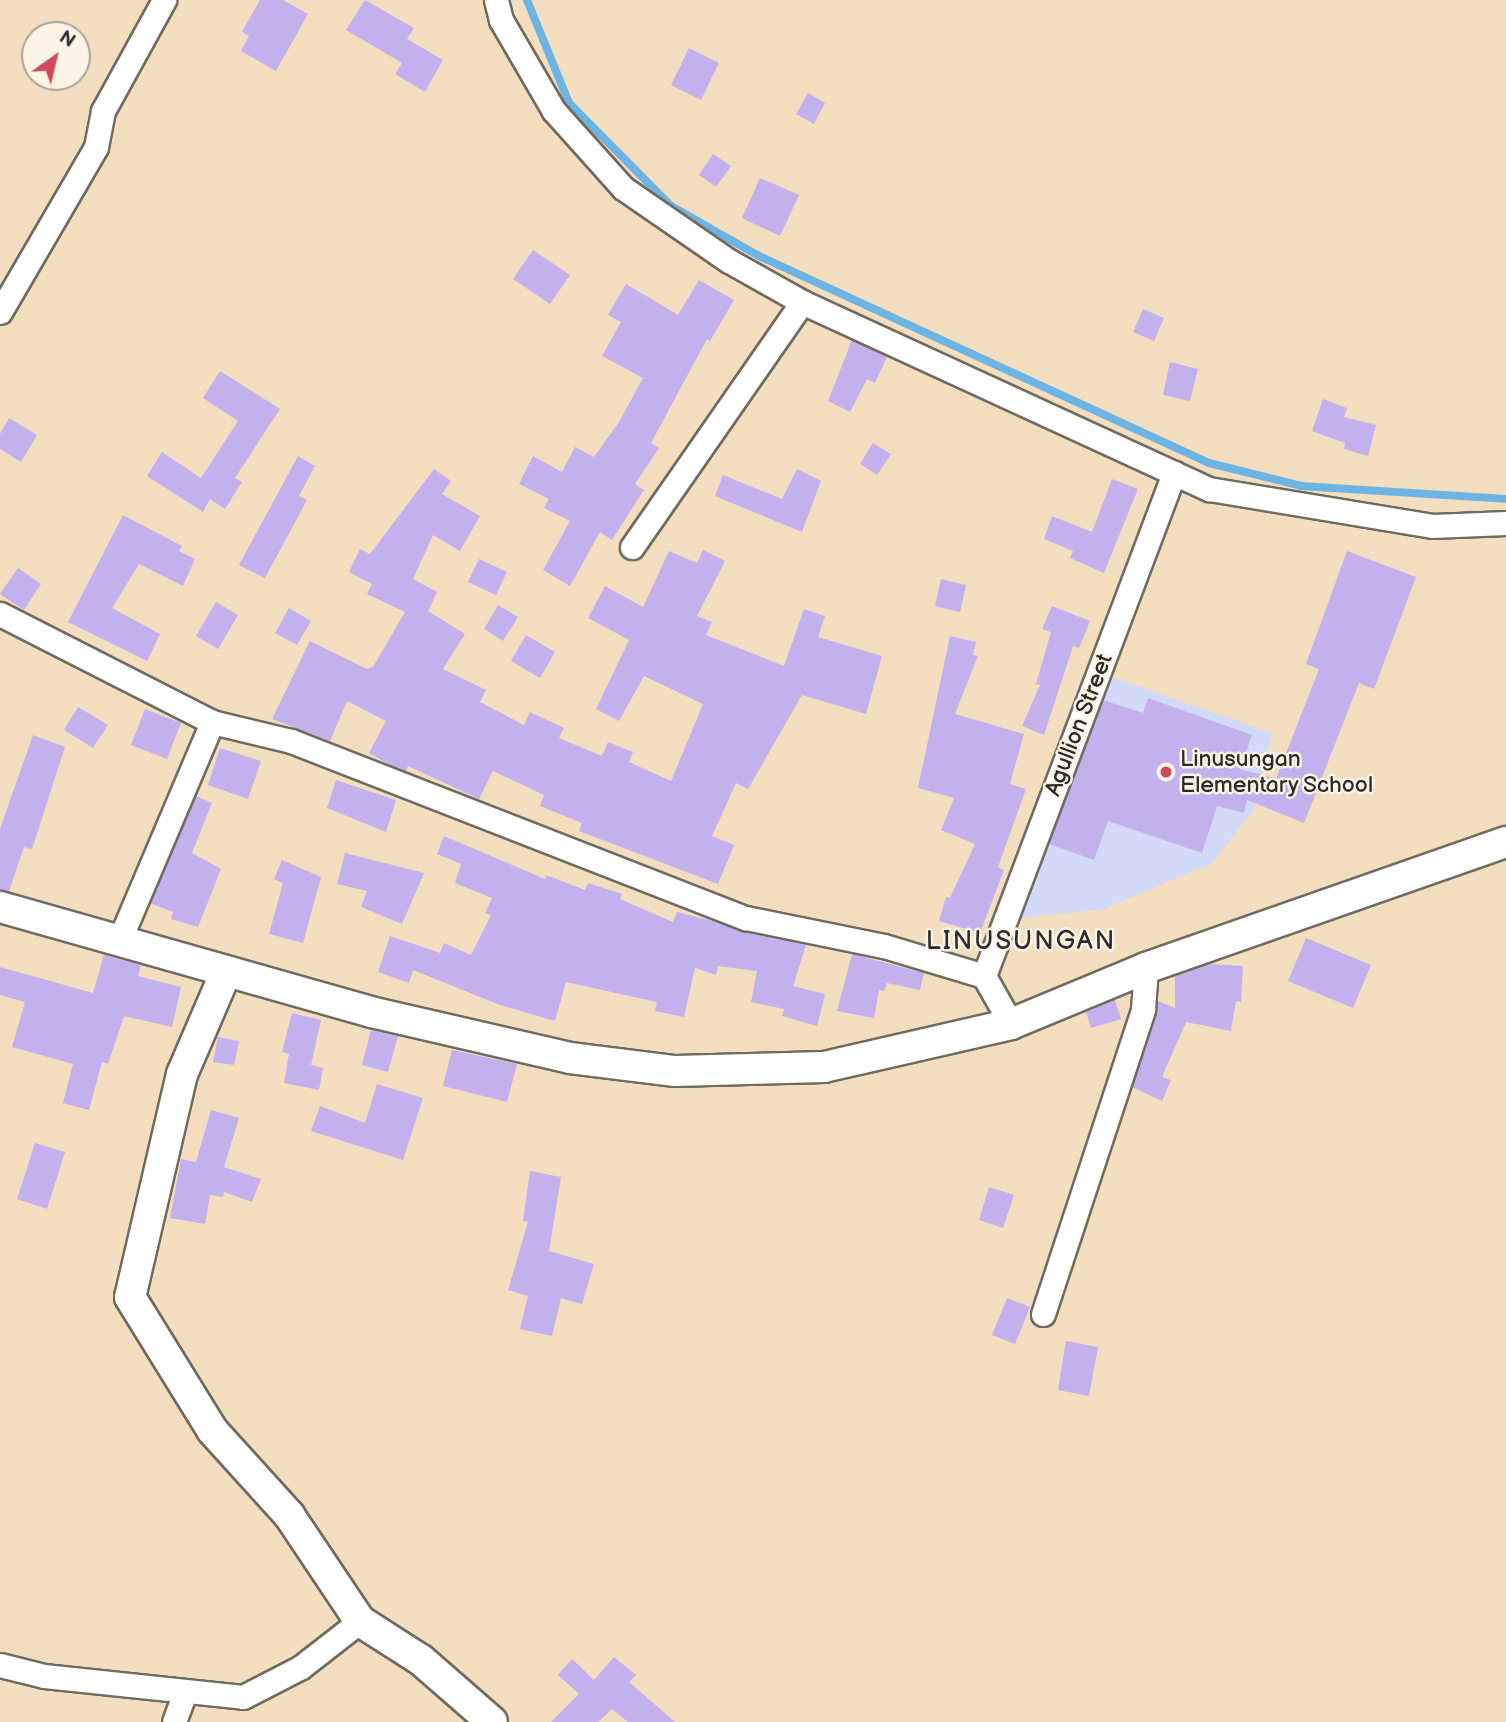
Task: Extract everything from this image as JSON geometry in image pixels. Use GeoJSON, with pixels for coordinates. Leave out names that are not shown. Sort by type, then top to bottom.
{"type":"FeatureCollection","features":[{"type":"Feature","properties":{"kind":"street"},"geometry":{"type":"LineString","coordinates":[[0,312],[96,147],[103,111],[164,0]]}},
{"type":"Feature","properties":{"kind":"street"},"geometry":{"type":"LineString","coordinates":[[496,0],[501,20],[554,111],[623,188],[729,261],[802,302],[1209,489],[1433,526],[1506,523]]}},
{"type":"Feature","properties":{"kind":"street"},"geometry":{"type":"LineString","coordinates":[[632,547],[802,302]]}},
{"type":"Feature","properties":{"kind":"street","name":"Agullion Street"},"geometry":{"type":"LineString","coordinates":[[984,976],[1174,473]]}},
{"type":"Feature","properties":{"kind":"street"},"geometry":{"type":"LineString","coordinates":[[0,614],[212,722],[291,741],[746,918],[884,946],[984,976],[1011,1024]]}},
{"type":"Feature","properties":{"kind":"street"},"geometry":{"type":"LineString","coordinates":[[120,939],[212,722]]}},
{"type":"Feature","properties":{"kind":"street"},"geometry":{"type":"LineString","coordinates":[[0,907],[120,939],[226,972],[477,1039],[570,1058],[675,1071],[824,1067],[1011,1024],[1146,968],[1506,842]]}},
{"type":"Feature","properties":{"kind":"street"},"geometry":{"type":"LineString","coordinates":[[1043,1314],[1143,1009],[1146,968]]}},
{"type":"Feature","properties":{"kind":"street"},"geometry":{"type":"LineString","coordinates":[[226,972],[182,1074],[130,1297],[212,1430],[289,1515],[360,1622],[421,1660],[492,1722]]}},
{"type":"Feature","properties":{"kind":"street"},"geometry":{"type":"LineString","coordinates":[[0,1665],[44,1676],[243,1697],[301,1667],[360,1622]]}},
{"type":"Feature","properties":{"kind":"street"},"geometry":{"type":"LineString","coordinates":[[174,1722],[185,1691]]}},
{"type":"Feature","properties":{"kind":"shaded area","name":"Linusungan Elementary School"},"geometry":{"type":"Polygon","coordinates":[[[1103,674],[1272,733],[1253,811],[1212,863],[1104,909],[1020,918],[1103,674]]]}},
{"type":"Feature","properties":{"kind":"building"},"geometry":{"type":"Polygon","coordinates":[[[260,0],[283,0],[308,14],[276,71],[241,51],[249,36],[242,32],[260,0]]]}},
{"type":"Feature","properties":{"kind":"building"},"geometry":{"type":"Polygon","coordinates":[[[365,0],[414,28],[407,39],[443,60],[425,92],[395,74],[402,63],[346,30],[365,0]]]}},
{"type":"Feature","properties":{"kind":"building"},"geometry":{"type":"Polygon","coordinates":[[[689,48],[719,63],[701,100],[671,85],[689,48]]]}},
{"type":"Feature","properties":{"kind":"building"},"geometry":{"type":"Polygon","coordinates":[[[808,93],[825,103],[814,124],[796,114],[808,93]]]}},
{"type":"Feature","properties":{"kind":"building"},"geometry":{"type":"Polygon","coordinates":[[[713,154],[731,166],[716,187],[699,175],[713,154]]]}},
{"type":"Feature","properties":{"kind":"building"},"geometry":{"type":"Polygon","coordinates":[[[760,178],[799,195],[780,236],[742,218],[760,178]]]}},
{"type":"Feature","properties":{"kind":"building"},"geometry":{"type":"Polygon","coordinates":[[[533,250],[570,275],[550,304],[513,279],[533,250]]]}},
{"type":"Feature","properties":{"kind":"building"},"geometry":{"type":"Polygon","coordinates":[[[699,280],[734,300],[710,341],[707,339],[651,443],[659,448],[635,484],[644,490],[612,540],[600,532],[570,586],[543,570],[570,521],[544,508],[549,499],[519,484],[533,456],[562,472],[575,447],[594,457],[619,422],[643,378],[602,356],[621,322],[608,315],[626,284],[678,315],[699,280]]]}},
{"type":"Feature","properties":{"kind":"building"},"geometry":{"type":"Polygon","coordinates":[[[1143,309],[1164,318],[1154,341],[1133,332],[1143,309]]]}},
{"type":"Feature","properties":{"kind":"building"},"geometry":{"type":"Polygon","coordinates":[[[852,340],[887,357],[875,383],[867,379],[850,412],[828,401],[852,340]]]}},
{"type":"Feature","properties":{"kind":"building"},"geometry":{"type":"Polygon","coordinates":[[[1170,362],[1198,369],[1190,401],[1163,395],[1170,362]]]}},
{"type":"Feature","properties":{"kind":"building"},"geometry":{"type":"Polygon","coordinates":[[[220,371],[280,409],[235,478],[242,482],[225,509],[210,499],[203,512],[147,476],[162,452],[201,478],[238,421],[203,398],[220,371]]]}},
{"type":"Feature","properties":{"kind":"building"},"geometry":{"type":"Polygon","coordinates":[[[1323,399],[1347,408],[1344,417],[1376,425],[1368,456],[1344,449],[1345,443],[1312,431],[1323,399]]]}},
{"type":"Feature","properties":{"kind":"building"},"geometry":{"type":"Polygon","coordinates":[[[9,418],[37,435],[21,462],[0,449],[0,434],[9,418]]]}},
{"type":"Feature","properties":{"kind":"building"},"geometry":{"type":"Polygon","coordinates":[[[873,443],[891,454],[877,475],[860,464],[873,443]]]}},
{"type":"Feature","properties":{"kind":"building"},"geometry":{"type":"Polygon","coordinates":[[[298,456],[315,466],[299,496],[307,500],[265,578],[239,565],[298,456]]]}},
{"type":"Feature","properties":{"kind":"building"},"geometry":{"type":"Polygon","coordinates":[[[434,469],[451,481],[442,494],[480,516],[460,551],[433,535],[413,579],[437,592],[428,611],[465,634],[443,669],[486,690],[480,702],[524,725],[530,712],[564,728],[559,738],[602,756],[608,742],[633,752],[629,762],[671,781],[703,704],[644,676],[619,721],[596,709],[629,640],[588,618],[605,586],[643,607],[669,551],[697,563],[703,550],[725,561],[697,616],[712,622],[706,635],[784,666],[804,609],[825,616],[818,637],[882,656],[866,714],[802,695],[748,789],[736,783],[712,836],[734,845],[718,884],[579,831],[582,823],[540,806],[544,795],[493,771],[479,799],[408,766],[406,771],[390,765],[369,753],[386,721],[347,701],[330,741],[272,719],[310,641],[367,669],[373,667],[405,612],[367,594],[372,584],[349,572],[360,549],[370,554],[434,469]]]}},
{"type":"Feature","properties":{"kind":"building"},"geometry":{"type":"Polygon","coordinates":[[[797,469],[821,481],[802,532],[715,496],[723,475],[782,499],[797,469]]]}},
{"type":"Feature","properties":{"kind":"building"},"geometry":{"type":"Polygon","coordinates":[[[1112,479],[1138,489],[1104,573],[1070,558],[1073,551],[1044,539],[1052,516],[1092,532],[1112,479]]]}},
{"type":"Feature","properties":{"kind":"building"},"geometry":{"type":"Polygon","coordinates":[[[123,515],[182,546],[179,551],[195,559],[183,586],[139,564],[112,608],[160,634],[147,661],[68,622],[123,515]]]}},
{"type":"Feature","properties":{"kind":"building"},"geometry":{"type":"Polygon","coordinates":[[[1347,551],[1416,577],[1374,689],[1359,683],[1304,823],[1247,800],[1244,813],[1217,806],[1202,853],[1108,821],[1094,860],[1049,844],[1103,700],[1143,713],[1148,698],[1252,735],[1240,769],[1276,779],[1319,669],[1306,664],[1347,551]]]}},
{"type":"Feature","properties":{"kind":"building"},"geometry":{"type":"Polygon","coordinates":[[[479,559],[507,572],[496,595],[468,582],[479,559]]]}},
{"type":"Feature","properties":{"kind":"building"},"geometry":{"type":"Polygon","coordinates":[[[18,568],[41,584],[24,610],[0,594],[18,568]]]}},
{"type":"Feature","properties":{"kind":"building"},"geometry":{"type":"Polygon","coordinates":[[[941,579],[966,585],[960,612],[935,606],[941,579]]]}},
{"type":"Feature","properties":{"kind":"building"},"geometry":{"type":"Polygon","coordinates":[[[216,602],[238,615],[218,649],[196,636],[216,602]]]}},
{"type":"Feature","properties":{"kind":"building"},"geometry":{"type":"Polygon","coordinates":[[[498,605],[518,617],[503,641],[484,629],[498,605]]]}},
{"type":"Feature","properties":{"kind":"building"},"geometry":{"type":"Polygon","coordinates":[[[1052,606],[1090,621],[1079,648],[1073,646],[1044,735],[1022,726],[1040,685],[1036,684],[1051,632],[1042,629],[1052,606]]]}},
{"type":"Feature","properties":{"kind":"building"},"geometry":{"type":"Polygon","coordinates":[[[289,608],[311,621],[297,645],[275,633],[289,608]]]}},
{"type":"Feature","properties":{"kind":"building"},"geometry":{"type":"Polygon","coordinates":[[[526,635],[555,652],[540,678],[511,661],[526,635]]]}},
{"type":"Feature","properties":{"kind":"building"},"geometry":{"type":"Polygon","coordinates":[[[950,636],[976,642],[973,655],[978,656],[955,714],[1024,734],[1010,784],[1026,789],[998,867],[1004,870],[980,933],[939,921],[946,897],[950,898],[975,844],[941,830],[954,798],[918,788],[950,636]]]}},
{"type":"Feature","properties":{"kind":"building"},"geometry":{"type":"Polygon","coordinates":[[[78,707],[108,725],[93,748],[64,730],[78,707]]]}},
{"type":"Feature","properties":{"kind":"building"},"geometry":{"type":"Polygon","coordinates":[[[145,709],[181,723],[167,759],[131,745],[145,709]]]}},
{"type":"Feature","properties":{"kind":"building"},"geometry":{"type":"Polygon","coordinates":[[[33,735],[65,747],[32,849],[24,847],[9,891],[0,890],[0,829],[33,735]]]}},
{"type":"Feature","properties":{"kind":"building"},"geometry":{"type":"Polygon","coordinates":[[[220,748],[261,761],[248,799],[208,785],[220,748]]]}},
{"type":"Feature","properties":{"kind":"building"},"geometry":{"type":"Polygon","coordinates":[[[336,780],[396,800],[386,832],[327,808],[336,780]]]}},
{"type":"Feature","properties":{"kind":"building"},"geometry":{"type":"Polygon","coordinates":[[[196,796],[212,803],[192,853],[221,869],[198,927],[171,919],[173,912],[150,903],[196,796]]]}},
{"type":"Feature","properties":{"kind":"building"},"geometry":{"type":"Polygon","coordinates":[[[444,836],[545,879],[546,875],[585,890],[588,883],[622,894],[620,899],[673,922],[677,912],[806,945],[793,986],[825,994],[817,1026],[782,1016],[784,1009],[751,1002],[757,971],[718,966],[716,975],[695,968],[684,1017],[655,1011],[657,1002],[566,982],[555,1021],[500,1005],[413,970],[409,983],[378,972],[390,936],[440,953],[444,943],[471,955],[491,915],[485,913],[492,898],[455,883],[461,864],[437,854],[444,836]]]}},
{"type":"Feature","properties":{"kind":"building"},"geometry":{"type":"Polygon","coordinates":[[[345,853],[424,873],[402,924],[361,907],[367,891],[337,884],[345,853]]]}},
{"type":"Feature","properties":{"kind":"building"},"geometry":{"type":"Polygon","coordinates":[[[282,860],[321,877],[303,943],[269,934],[283,883],[274,879],[282,860]]]}},
{"type":"Feature","properties":{"kind":"building"},"geometry":{"type":"Polygon","coordinates":[[[1306,938],[1371,965],[1353,1008],[1288,981],[1306,938]]]}},
{"type":"Feature","properties":{"kind":"building"},"geometry":{"type":"Polygon","coordinates":[[[852,954],[924,973],[920,990],[887,983],[884,991],[879,990],[874,1018],[837,1011],[852,954]]]}},
{"type":"Feature","properties":{"kind":"building"},"geometry":{"type":"Polygon","coordinates":[[[104,955],[141,965],[138,976],[181,987],[172,1027],[124,1016],[108,1064],[102,1062],[89,1110],[63,1103],[73,1064],[12,1047],[25,1002],[0,995],[0,967],[93,993],[104,955]]]}},
{"type":"Feature","properties":{"kind":"building"},"geometry":{"type":"Polygon","coordinates":[[[1210,964],[1243,966],[1241,1002],[1236,1001],[1231,1031],[1186,1022],[1162,1077],[1171,1080],[1162,1101],[1132,1087],[1158,1001],[1175,1008],[1175,976],[1210,964]]]}},
{"type":"Feature","properties":{"kind":"building"},"geometry":{"type":"Polygon","coordinates":[[[1115,1000],[1121,1019],[1091,1028],[1086,1012],[1115,1000]]]}},
{"type":"Feature","properties":{"kind":"building"},"geometry":{"type":"Polygon","coordinates":[[[292,1013],[321,1020],[311,1065],[323,1068],[319,1090],[284,1083],[289,1054],[282,1052],[292,1013]]]}},
{"type":"Feature","properties":{"kind":"building"},"geometry":{"type":"Polygon","coordinates":[[[371,1030],[398,1036],[388,1072],[362,1065],[371,1030]]]}},
{"type":"Feature","properties":{"kind":"building"},"geometry":{"type":"Polygon","coordinates":[[[218,1037],[239,1041],[234,1065],[213,1062],[218,1037]]]}},
{"type":"Feature","properties":{"kind":"building"},"geometry":{"type":"Polygon","coordinates":[[[452,1050],[517,1064],[507,1102],[443,1086],[452,1050]]]}},
{"type":"Feature","properties":{"kind":"building"},"geometry":{"type":"Polygon","coordinates":[[[377,1084],[423,1098],[403,1160],[311,1131],[320,1106],[365,1123],[377,1084]]]}},
{"type":"Feature","properties":{"kind":"building"},"geometry":{"type":"Polygon","coordinates":[[[211,1110],[239,1118],[224,1167],[261,1179],[252,1202],[224,1192],[223,1197],[210,1195],[205,1224],[170,1218],[181,1159],[196,1162],[211,1110]]]}},
{"type":"Feature","properties":{"kind":"building"},"geometry":{"type":"Polygon","coordinates":[[[35,1143],[65,1152],[47,1209],[17,1199],[35,1143]]]}},
{"type":"Feature","properties":{"kind":"building"},"geometry":{"type":"Polygon","coordinates":[[[530,1171],[561,1177],[549,1251],[594,1264],[582,1304],[561,1298],[552,1336],[520,1329],[528,1296],[508,1290],[528,1222],[523,1221],[530,1171]]]}},
{"type":"Feature","properties":{"kind":"building"},"geometry":{"type":"Polygon","coordinates":[[[989,1187],[1014,1195],[1003,1228],[979,1220],[989,1187]]]}},
{"type":"Feature","properties":{"kind":"building"},"geometry":{"type":"Polygon","coordinates":[[[1007,1298],[1030,1307],[1015,1344],[992,1335],[1007,1298]]]}},
{"type":"Feature","properties":{"kind":"building"},"geometry":{"type":"Polygon","coordinates":[[[1066,1341],[1098,1347],[1089,1396],[1058,1390],[1066,1341]]]}},
{"type":"Feature","properties":{"kind":"building"},"geometry":{"type":"Polygon","coordinates":[[[614,1657],[636,1675],[629,1682],[675,1722],[628,1722],[612,1709],[598,1722],[551,1722],[579,1694],[558,1675],[572,1659],[594,1680],[614,1657]]]}},
{"type":"Feature","properties":{"kind":"waterway"},"geometry":{"type":"LineString","coordinates":[[527,0],[569,103],[671,206],[759,256],[1209,463],[1301,486],[1506,499]]}},
{"type":"Feature","properties":{"kind":"place","name":"Linusungan Elementary School"},"geometry":{"type":"Point","coordinates":[1166,772]}},
{"type":"Feature","properties":{"kind":"district","name":"LINUSUNGAN"},"geometry":{"type":"Point","coordinates":[1021,942]}}]}
